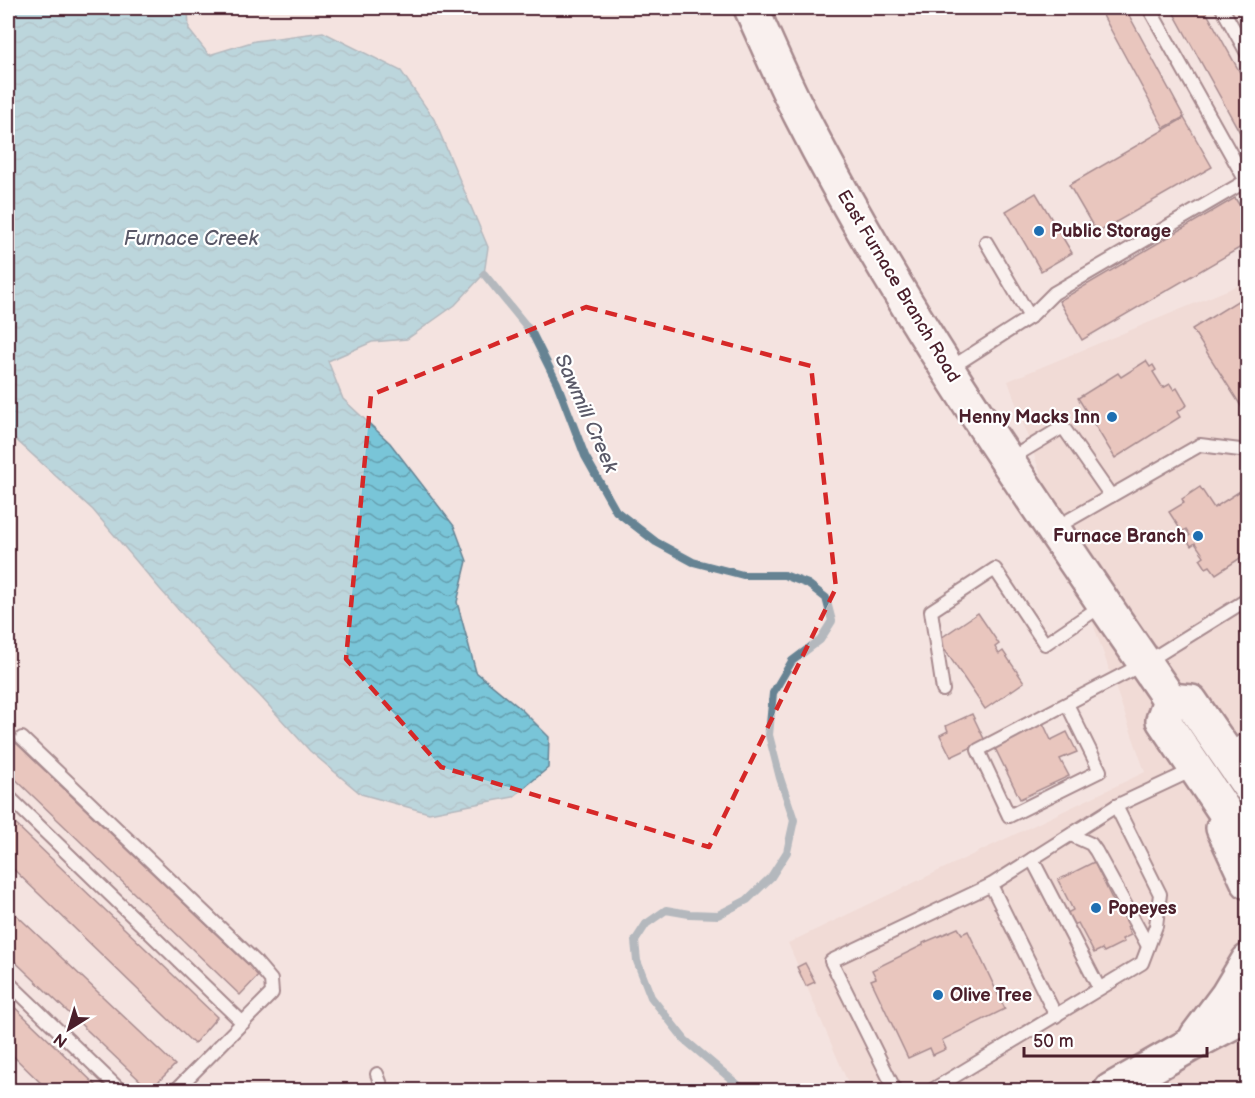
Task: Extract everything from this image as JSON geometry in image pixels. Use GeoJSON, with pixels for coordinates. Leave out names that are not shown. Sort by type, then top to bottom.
{"type":"FeatureCollection","features":[{"type":"Feature","properties":{"kind":"main road","name":"East Furnace Branch Road"},"geometry":{"type":"LineString","coordinates":[[751,8],[799,113],[900,293],[1008,460],[1170,700]]}},
{"type":"Feature","properties":{"kind":"main road"},"geometry":{"type":"LineString","coordinates":[[1248,785],[1237,745],[1191,702],[1170,700],[1163,720],[1248,846]]}},
{"type":"Feature","properties":{"kind":"main road"},"geometry":{"type":"LineString","coordinates":[[1196,769],[1248,882]]}},
{"type":"Feature","properties":{"kind":"main road"},"geometry":{"type":"LineString","coordinates":[[1190,1045],[1227,996],[1248,961]]}},
{"type":"Feature","properties":{"kind":"main road"},"geometry":{"type":"LineString","coordinates":[[1111,1090],[1248,1014]]}},
{"type":"Feature","properties":{"kind":"lane"},"geometry":{"type":"LineString","coordinates":[[948,369],[1030,317],[1054,293],[1247,183],[1149,8]]}},
{"type":"Feature","properties":{"kind":"lane"},"geometry":{"type":"LineString","coordinates":[[1222,8],[1248,55]]}},
{"type":"Feature","properties":{"kind":"lane"},"geometry":{"type":"LineString","coordinates":[[986,242],[1030,317]]}},
{"type":"Feature","properties":{"kind":"lane"},"geometry":{"type":"LineString","coordinates":[[1008,460],[1063,427],[1111,496]]}},
{"type":"Feature","properties":{"kind":"lane"},"geometry":{"type":"LineString","coordinates":[[1054,529],[1200,445],[1248,451]]}},
{"type":"Feature","properties":{"kind":"lane"},"geometry":{"type":"LineString","coordinates":[[943,690],[931,611],[995,569],[1046,644],[1105,604]]}},
{"type":"Feature","properties":{"kind":"lane"},"geometry":{"type":"LineString","coordinates":[[1067,704],[1100,771],[1010,816],[978,750],[1145,663],[1248,599]]}},
{"type":"Feature","properties":{"kind":"lane"},"geometry":{"type":"LineString","coordinates":[[22,738],[254,960],[271,980],[272,993],[176,1090]]}},
{"type":"Feature","properties":{"kind":"lane"},"geometry":{"type":"LineString","coordinates":[[895,1090],[831,961],[991,885],[1116,806],[1196,769]]}},
{"type":"Feature","properties":{"kind":"lane"},"geometry":{"type":"LineString","coordinates":[[8,796],[243,1023]]}},
{"type":"Feature","properties":{"kind":"lane"},"geometry":{"type":"LineString","coordinates":[[932,1090],[1142,963],[1156,926],[1160,894],[1116,806]]}},
{"type":"Feature","properties":{"kind":"lane"},"geometry":{"type":"LineString","coordinates":[[1071,835],[1090,844],[1096,851],[1148,946]]}},
{"type":"Feature","properties":{"kind":"lane"},"geometry":{"type":"LineString","coordinates":[[1032,859],[1099,988]]}},
{"type":"Feature","properties":{"kind":"lane"},"geometry":{"type":"LineString","coordinates":[[991,885],[1056,1016]]}},
{"type":"Feature","properties":{"kind":"lane"},"geometry":{"type":"LineString","coordinates":[[8,982],[120,1090]]}},
{"type":"Feature","properties":{"kind":"lane"},"geometry":{"type":"LineString","coordinates":[[376,1074],[383,1090]]}},
{"type":"Feature","properties":{"kind":"highlighted area"},"geometry":{"type":"Polygon","coordinates":[[[586,307],[811,366],[836,588],[709,847],[441,767],[346,659],[371,395],[586,307]]]}},
{"type":"Feature","properties":{"kind":"shaded area"},"geometry":{"type":"Polygon","coordinates":[[[1244,283],[1248,287],[1247,1090],[851,1090],[788,943],[1145,772],[1008,381],[1244,283]]]}},
{"type":"Feature","properties":{"kind":"water","name":"Furnace Creek"},"geometry":{"type":"Polygon","coordinates":[[[8,8],[188,8],[189,30],[209,55],[255,41],[323,32],[401,71],[434,119],[488,247],[484,274],[455,305],[407,339],[372,342],[328,361],[343,399],[390,443],[454,526],[467,561],[457,602],[476,672],[521,709],[549,737],[548,768],[513,797],[429,813],[361,794],[310,751],[216,652],[93,510],[13,437],[8,435],[8,8]]]}},
{"type":"Feature","properties":{"kind":"building"},"geometry":{"type":"Polygon","coordinates":[[[1099,8],[1125,8],[1184,117],[1164,128],[1099,8]]]}},
{"type":"Feature","properties":{"kind":"building"},"geometry":{"type":"Polygon","coordinates":[[[1171,8],[1204,8],[1248,87],[1248,147],[1171,8]]]}},
{"type":"Feature","properties":{"kind":"building"},"geometry":{"type":"Polygon","coordinates":[[[1184,118],[1212,167],[1097,233],[1069,185],[1184,118]]]}},
{"type":"Feature","properties":{"kind":"building"},"geometry":{"type":"Polygon","coordinates":[[[1036,193],[1072,253],[1041,271],[1006,211],[1036,193]]]}},
{"type":"Feature","properties":{"kind":"building"},"geometry":{"type":"Polygon","coordinates":[[[1235,198],[1248,219],[1248,243],[1082,340],[1059,301],[1235,198]]]}},
{"type":"Feature","properties":{"kind":"building"},"geometry":{"type":"Polygon","coordinates":[[[1239,300],[1248,313],[1248,417],[1192,329],[1239,300]]]}},
{"type":"Feature","properties":{"kind":"building"},"geometry":{"type":"Polygon","coordinates":[[[1146,361],[1150,367],[1153,365],[1156,370],[1153,372],[1163,388],[1170,384],[1174,390],[1177,388],[1187,405],[1177,412],[1180,417],[1115,458],[1078,398],[1118,373],[1121,377],[1146,361]]]}},
{"type":"Feature","properties":{"kind":"building"},"geometry":{"type":"Polygon","coordinates":[[[1248,486],[1248,553],[1216,574],[1210,566],[1206,568],[1200,559],[1204,556],[1195,543],[1191,546],[1186,538],[1190,535],[1186,529],[1182,532],[1169,512],[1184,503],[1182,499],[1200,487],[1214,508],[1248,486]]]}},
{"type":"Feature","properties":{"kind":"building"},"geometry":{"type":"Polygon","coordinates":[[[978,613],[999,644],[995,647],[999,654],[1003,651],[1024,682],[985,709],[938,640],[978,613]]]}},
{"type":"Feature","properties":{"kind":"building"},"geometry":{"type":"Polygon","coordinates":[[[972,714],[985,741],[951,757],[940,735],[948,731],[946,726],[972,714]]]}},
{"type":"Feature","properties":{"kind":"building"},"geometry":{"type":"Polygon","coordinates":[[[1043,723],[1051,740],[1067,732],[1077,752],[1060,759],[1069,776],[1020,799],[994,746],[1043,723]]]}},
{"type":"Feature","properties":{"kind":"building"},"geometry":{"type":"Polygon","coordinates":[[[16,743],[259,975],[240,995],[8,772],[8,753],[16,743]]]}},
{"type":"Feature","properties":{"kind":"building"},"geometry":{"type":"Polygon","coordinates":[[[8,817],[217,1017],[194,1044],[8,864],[8,817]]]}},
{"type":"Feature","properties":{"kind":"building","name":"Popeyes"},"geometry":{"type":"Polygon","coordinates":[[[1094,862],[1116,907],[1119,905],[1130,925],[1127,927],[1131,935],[1122,939],[1124,942],[1104,952],[1102,949],[1094,953],[1078,923],[1073,925],[1067,913],[1073,910],[1058,880],[1094,862]]]}},
{"type":"Feature","properties":{"kind":"building"},"geometry":{"type":"Polygon","coordinates":[[[8,907],[175,1065],[150,1090],[8,955],[8,907]]]}},
{"type":"Feature","properties":{"kind":"building","name":"Olive Tree"},"geometry":{"type":"Polygon","coordinates":[[[958,928],[962,934],[968,931],[1005,1009],[942,1040],[946,1049],[933,1055],[930,1048],[908,1058],[871,980],[876,978],[872,970],[923,943],[958,928]]]}},
{"type":"Feature","properties":{"kind":"building"},"geometry":{"type":"Polygon","coordinates":[[[805,963],[815,982],[806,986],[797,967],[805,963]]]}},
{"type":"Feature","properties":{"kind":"building"},"geometry":{"type":"Polygon","coordinates":[[[8,1001],[101,1090],[48,1090],[8,1051],[8,1001]]]}},
{"type":"Feature","properties":{"kind":"waterway","name":"Sawmill Creek"},"geometry":{"type":"LineString","coordinates":[[484,274],[532,333],[557,383],[585,456],[616,511],[656,542],[693,562],[743,575],[784,575],[808,584],[826,598],[832,621],[820,640],[792,661],[773,693],[769,735],[794,820],[787,852],[771,877],[747,900],[718,915],[666,910],[646,924],[635,941],[637,961],[651,997],[685,1040],[744,1090]]}},
{"type":"Feature","properties":{"kind":"place","name":"Public Storage"},"geometry":{"type":"Point","coordinates":[1039,231]}},
{"type":"Feature","properties":{"kind":"place","name":"Henny Macks Inn"},"geometry":{"type":"Point","coordinates":[1112,417]}},
{"type":"Feature","properties":{"kind":"place","name":"Furnace Branch"},"geometry":{"type":"Point","coordinates":[1198,536]}},
{"type":"Feature","properties":{"kind":"place","name":"Popeyes"},"geometry":{"type":"Point","coordinates":[1096,908]}},
{"type":"Feature","properties":{"kind":"place","name":"Olive Tree"},"geometry":{"type":"Point","coordinates":[938,995]}}]}
